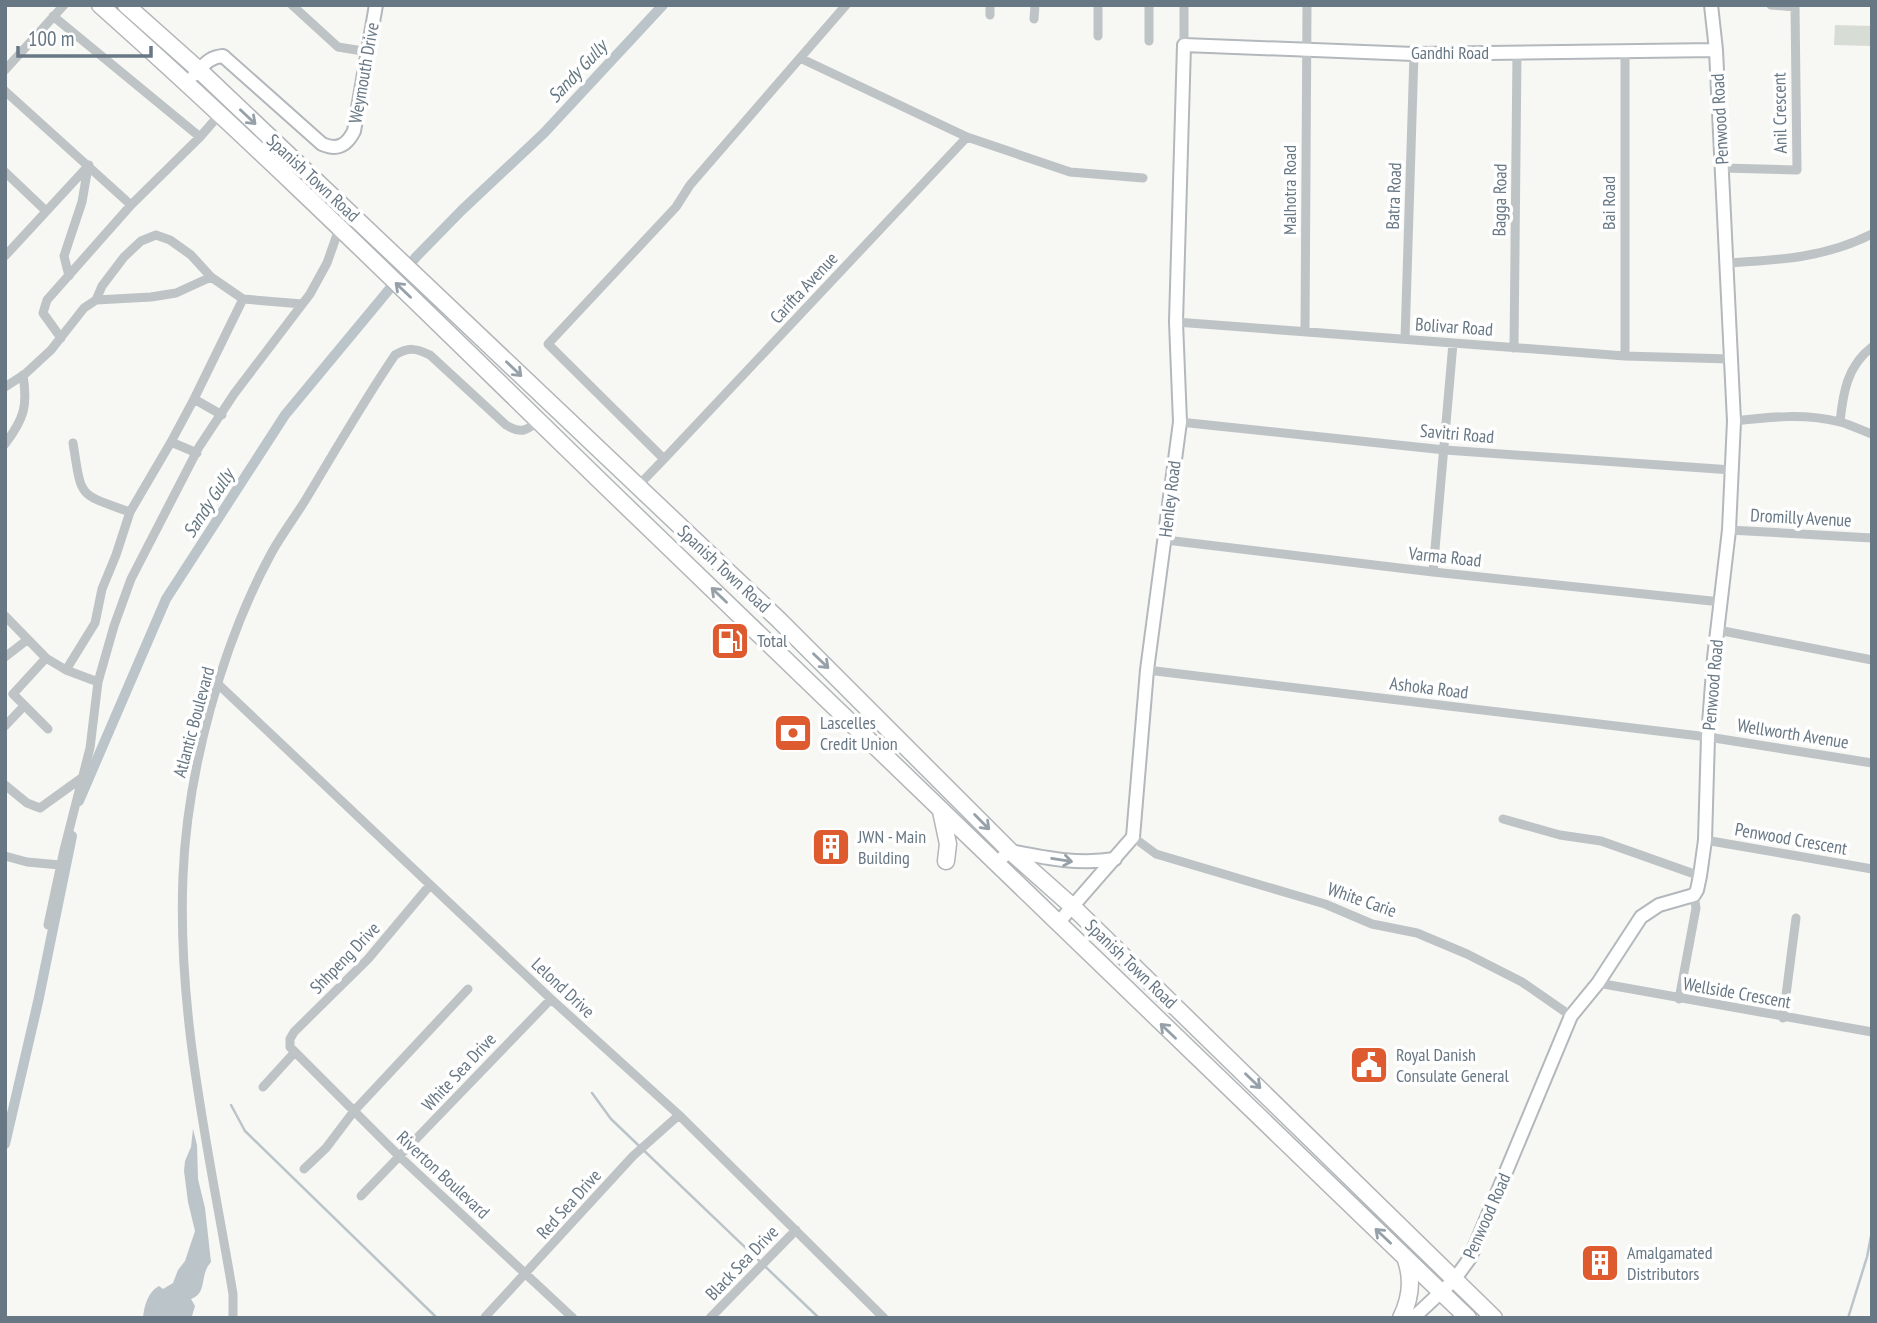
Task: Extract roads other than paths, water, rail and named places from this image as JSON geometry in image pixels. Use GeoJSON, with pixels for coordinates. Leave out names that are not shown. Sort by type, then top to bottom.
{"type":"FeatureCollection","features":[{"type":"Feature","properties":{"kind":"highway","name":"Spanish Town Road"},"geometry":{"type":"LineString","coordinates":[[100,5],[220,114],[539,420],[1468,1318]]}},
{"type":"Feature","properties":{"kind":"highway","name":"Spanish Town Road"},"geometry":{"type":"LineString","coordinates":[[126,5],[199,70],[779,620],[1010,850],[1073,907],[1494,1318]]}},
{"type":"Feature","properties":{"kind":"highway"},"geometry":{"type":"LineString","coordinates":[[764,638],[779,620]]}},
{"type":"Feature","properties":{"kind":"highway"},"geometry":{"type":"LineString","coordinates":[[940,808],[948,844],[946,860]]}},
{"type":"Feature","properties":{"kind":"highway"},"geometry":{"type":"LineString","coordinates":[[1183,1014],[1181,1024],[1269,1122],[1270,1129]]}},
{"type":"Feature","properties":{"kind":"highway"},"geometry":{"type":"LineString","coordinates":[[1401,1318],[1408,1301],[1411,1281],[1405,1257]]}},
{"type":"Feature","properties":{"kind":"street"},"geometry":{"type":"LineString","coordinates":[[5,70],[64,5]]}},
{"type":"Feature","properties":{"kind":"street"},"geometry":{"type":"LineString","coordinates":[[292,5],[338,47],[369,52]]}},
{"type":"Feature","properties":{"kind":"street","name":"Weymouth Drive"},"geometry":{"type":"LineString","coordinates":[[187,83],[214,57],[223,56],[322,144],[331,148],[341,147],[349,141],[354,131],[376,5]]}},
{"type":"Feature","properties":{"kind":"street"},"geometry":{"type":"LineString","coordinates":[[664,460],[548,344],[676,207],[690,185],[846,5]]}},
{"type":"Feature","properties":{"kind":"street"},"geometry":{"type":"LineString","coordinates":[[1034,19],[1035,5]]}},
{"type":"Feature","properties":{"kind":"street"},"geometry":{"type":"LineString","coordinates":[[1098,5],[1098,36]]}},
{"type":"Feature","properties":{"kind":"street"},"geometry":{"type":"LineString","coordinates":[[1149,5],[1149,41]]}},
{"type":"Feature","properties":{"kind":"street","name":"Henley Road"},"geometry":{"type":"LineString","coordinates":[[1133,836],[1147,670],[1180,422],[1176,322],[1184,5]]}},
{"type":"Feature","properties":{"kind":"street","name":"Malhotra Road"},"geometry":{"type":"LineString","coordinates":[[1305,331],[1307,5]]}},
{"type":"Feature","properties":{"kind":"street","name":"Penwood Road"},"geometry":{"type":"LineString","coordinates":[[1413,1318],[1454,1280],[1470,1258],[1571,1016],[1598,983],[1641,917],[1659,905],[1694,895],[1698,890],[1706,840],[1708,737],[1729,530],[1734,421],[1723,168],[1711,5]]}},
{"type":"Feature","properties":{"kind":"street","name":"Anil Crescent"},"geometry":{"type":"LineString","coordinates":[[1723,168],[1797,170],[1795,7],[1771,5]]}},
{"type":"Feature","properties":{"kind":"street"},"geometry":{"type":"LineString","coordinates":[[53,16],[200,137]]}},
{"type":"Feature","properties":{"kind":"street","name":"Gandhi Road"},"geometry":{"type":"LineString","coordinates":[[1184,45],[1414,54],[1716,50]]}},
{"type":"Feature","properties":{"kind":"street","name":"Bai Road"},"geometry":{"type":"LineString","coordinates":[[1625,51],[1625,356]]}},
{"type":"Feature","properties":{"kind":"street","name":"Bagga Road"},"geometry":{"type":"LineString","coordinates":[[1514,348],[1517,53]]}},
{"type":"Feature","properties":{"kind":"street","name":"Batra Road"},"geometry":{"type":"LineString","coordinates":[[1405,339],[1414,54]]}},
{"type":"Feature","properties":{"kind":"street"},"geometry":{"type":"LineString","coordinates":[[800,58],[967,137],[1070,172],[1143,178]]}},
{"type":"Feature","properties":{"kind":"street"},"geometry":{"type":"LineString","coordinates":[[5,91],[131,205]]}},
{"type":"Feature","properties":{"kind":"street"},"geometry":{"type":"LineString","coordinates":[[61,338],[43,313],[47,300],[131,205],[220,114]]}},
{"type":"Feature","properties":{"kind":"street","name":"Carifta Avenue"},"geometry":{"type":"LineString","coordinates":[[637,487],[967,137]]}},
{"type":"Feature","properties":{"kind":"street"},"geometry":{"type":"LineString","coordinates":[[5,256],[89,165]]}},
{"type":"Feature","properties":{"kind":"street"},"geometry":{"type":"LineString","coordinates":[[69,276],[64,256],[82,202],[89,165]]}},
{"type":"Feature","properties":{"kind":"street"},"geometry":{"type":"LineString","coordinates":[[5,172],[45,211]]}},
{"type":"Feature","properties":{"kind":"street"},"geometry":{"type":"LineString","coordinates":[[48,925],[60,865],[90,748],[98,682],[131,579],[199,447],[234,394],[302,304],[327,263],[339,229]]}},
{"type":"Feature","properties":{"kind":"street"},"geometry":{"type":"LineString","coordinates":[[1727,262],[1791,260],[1822,254],[1853,244],[1872,234]]}},
{"type":"Feature","properties":{"kind":"street"},"geometry":{"type":"LineString","coordinates":[[96,300],[102,286],[124,257],[141,241],[156,235],[170,240],[191,255],[211,277],[243,299],[302,304]]}},
{"type":"Feature","properties":{"kind":"street"},"geometry":{"type":"LineString","coordinates":[[5,387],[23,375],[61,338],[84,308],[96,300],[176,293],[211,277]]}},
{"type":"Feature","properties":{"kind":"street"},"geometry":{"type":"LineString","coordinates":[[66,670],[95,623],[102,589],[130,512],[172,442],[243,299]]}},
{"type":"Feature","properties":{"kind":"street","name":"Bolivar Road"},"geometry":{"type":"LineString","coordinates":[[1176,322],[1625,356],[1730,359]]}},
{"type":"Feature","properties":{"kind":"street"},"geometry":{"type":"LineString","coordinates":[[1433,572],[1453,343]]}},
{"type":"Feature","properties":{"kind":"street"},"geometry":{"type":"LineString","coordinates":[[1840,422],[1846,380],[1862,355],[1872,347]]}},
{"type":"Feature","properties":{"kind":"street","name":"Atlantic Boulevard"},"geometry":{"type":"LineString","coordinates":[[233,1318],[231,1282],[202,1128],[186,997],[183,875],[191,794],[198,755],[242,617],[272,552],[394,355],[406,348],[416,348],[430,355],[516,431],[527,430],[539,420]]}},
{"type":"Feature","properties":{"kind":"street"},"geometry":{"type":"LineString","coordinates":[[6,443],[20,421],[27,398],[23,375]]}},
{"type":"Feature","properties":{"kind":"street"},"geometry":{"type":"LineString","coordinates":[[194,399],[222,415]]}},
{"type":"Feature","properties":{"kind":"street"},"geometry":{"type":"LineString","coordinates":[[1734,421],[1780,416],[1840,422],[1872,434]]}},
{"type":"Feature","properties":{"kind":"street","name":"Savitri Road"},"geometry":{"type":"LineString","coordinates":[[1180,422],[1445,450],[1732,470]]}},
{"type":"Feature","properties":{"kind":"street"},"geometry":{"type":"LineString","coordinates":[[172,442],[197,453]]}},
{"type":"Feature","properties":{"kind":"street"},"geometry":{"type":"LineString","coordinates":[[73,443],[82,490],[90,498],[130,512]]}},
{"type":"Feature","properties":{"kind":"street","name":"Dromilly Avenue"},"geometry":{"type":"LineString","coordinates":[[1729,530],[1872,538]]}},
{"type":"Feature","properties":{"kind":"street","name":"Varma Road"},"geometry":{"type":"LineString","coordinates":[[1166,540],[1433,572],[1721,602]]}},
{"type":"Feature","properties":{"kind":"street"},"geometry":{"type":"LineString","coordinates":[[5,616],[46,658],[66,670],[98,682]]}},
{"type":"Feature","properties":{"kind":"street"},"geometry":{"type":"LineString","coordinates":[[1718,630],[1872,660]]}},
{"type":"Feature","properties":{"kind":"street"},"geometry":{"type":"LineString","coordinates":[[5,657],[27,640]]}},
{"type":"Feature","properties":{"kind":"street"},"geometry":{"type":"LineString","coordinates":[[46,658],[13,694],[48,729]]}},
{"type":"Feature","properties":{"kind":"street","name":"Ashoka Road"},"geometry":{"type":"LineString","coordinates":[[1147,670],[1708,737]]}},
{"type":"Feature","properties":{"kind":"street","name":"Lelond Drive"},"geometry":{"type":"LineString","coordinates":[[219,685],[551,999],[679,1115],[884,1318]]}},
{"type":"Feature","properties":{"kind":"street"},"geometry":{"type":"LineString","coordinates":[[5,726],[24,706]]}},
{"type":"Feature","properties":{"kind":"street","name":"Wellworth Avenue"},"geometry":{"type":"LineString","coordinates":[[1708,737],[1872,763]]}},
{"type":"Feature","properties":{"kind":"street"},"geometry":{"type":"LineString","coordinates":[[5,785],[27,803],[40,808],[83,777]]}},
{"type":"Feature","properties":{"kind":"street"},"geometry":{"type":"LineString","coordinates":[[1503,819],[1560,835],[1601,841],[1700,876]]}},
{"type":"Feature","properties":{"kind":"street"},"geometry":{"type":"LineString","coordinates":[[1058,923],[1133,836]]}},
{"type":"Feature","properties":{"kind":"street","name":"White Carie"},"geometry":{"type":"LineString","coordinates":[[1133,836],[1156,854],[1325,904],[1372,924],[1417,933],[1522,982],[1571,1016]]}},
{"type":"Feature","properties":{"kind":"street","name":"Penwood Crescent"},"geometry":{"type":"LineString","coordinates":[[1706,840],[1872,869]]}},
{"type":"Feature","properties":{"kind":"street"},"geometry":{"type":"LineString","coordinates":[[996,863],[1010,850],[1071,862],[1094,863],[1115,859]]}},
{"type":"Feature","properties":{"kind":"street"},"geometry":{"type":"LineString","coordinates":[[5,856],[27,862],[60,865]]}},
{"type":"Feature","properties":{"kind":"street","name":"Shhpeng Drive"},"geometry":{"type":"LineString","coordinates":[[294,1053],[290,1047],[290,1039],[294,1032],[368,959],[430,885]]}},
{"type":"Feature","properties":{"kind":"street"},"geometry":{"type":"LineString","coordinates":[[1679,999],[1696,908],[1694,895]]}},
{"type":"Feature","properties":{"kind":"street"},"geometry":{"type":"LineString","coordinates":[[1783,1018],[1796,918]]}},
{"type":"Feature","properties":{"kind":"street","name":"Wellside Crescent"},"geometry":{"type":"LineString","coordinates":[[1598,983],[1872,1032]]}},
{"type":"Feature","properties":{"kind":"street"},"geometry":{"type":"LineString","coordinates":[[304,1169],[326,1148],[354,1111],[468,989]]}},
{"type":"Feature","properties":{"kind":"street","name":"White Sea Drive"},"geometry":{"type":"LineString","coordinates":[[361,1196],[551,999]]}},
{"type":"Feature","properties":{"kind":"street"},"geometry":{"type":"LineString","coordinates":[[263,1087],[294,1053]]}},
{"type":"Feature","properties":{"kind":"street","name":"Riverton Boulevard"},"geometry":{"type":"LineString","coordinates":[[294,1053],[399,1156],[573,1318]]}},
{"type":"Feature","properties":{"kind":"street","name":"Red Sea Drive"},"geometry":{"type":"LineString","coordinates":[[485,1317],[633,1156],[679,1115]]}},
{"type":"Feature","properties":{"kind":"street","name":"Black Sea Drive"},"geometry":{"type":"LineString","coordinates":[[710,1318],[796,1230]]}},
{"type":"Feature","properties":{"kind":"waterway","name":"Sandy Gully"},"geometry":{"type":"LineString","coordinates":[[79,801],[166,599],[285,415],[416,257],[544,133],[663,5]]}},
{"type":"Feature","properties":{"kind":"waterway","name":"Sandy Gully"},"geometry":{"type":"LineString","coordinates":[[5,1144],[72,836]]}},
{"type":"Feature","properties":{"kind":"waterway"},"geometry":{"type":"LineString","coordinates":[[592,1093],[611,1119],[819,1318]]}},
{"type":"Feature","properties":{"kind":"waterway"},"geometry":{"type":"LineString","coordinates":[[231,1105],[245,1131],[437,1318]]}},
{"type":"Feature","properties":{"kind":"waterway"},"geometry":{"type":"LineString","coordinates":[[1848,1318],[1872,1231]]}},
{"type":"Feature","properties":{"kind":"place","name":"Total"},"geometry":{"type":"Point","coordinates":[730,641]}},
{"type":"Feature","properties":{"kind":"place","name":"Lascelles Credit Union"},"geometry":{"type":"Point","coordinates":[793,733]}},
{"type":"Feature","properties":{"kind":"place","name":"JWN - Main Building"},"geometry":{"type":"Point","coordinates":[831,847]}},
{"type":"Feature","properties":{"kind":"place","name":"Royal Danish Consulate General"},"geometry":{"type":"Point","coordinates":[1369,1065]}},
{"type":"Feature","properties":{"kind":"place","name":"Amalgamated Distributors"},"geometry":{"type":"Point","coordinates":[1600,1263]}}]}
